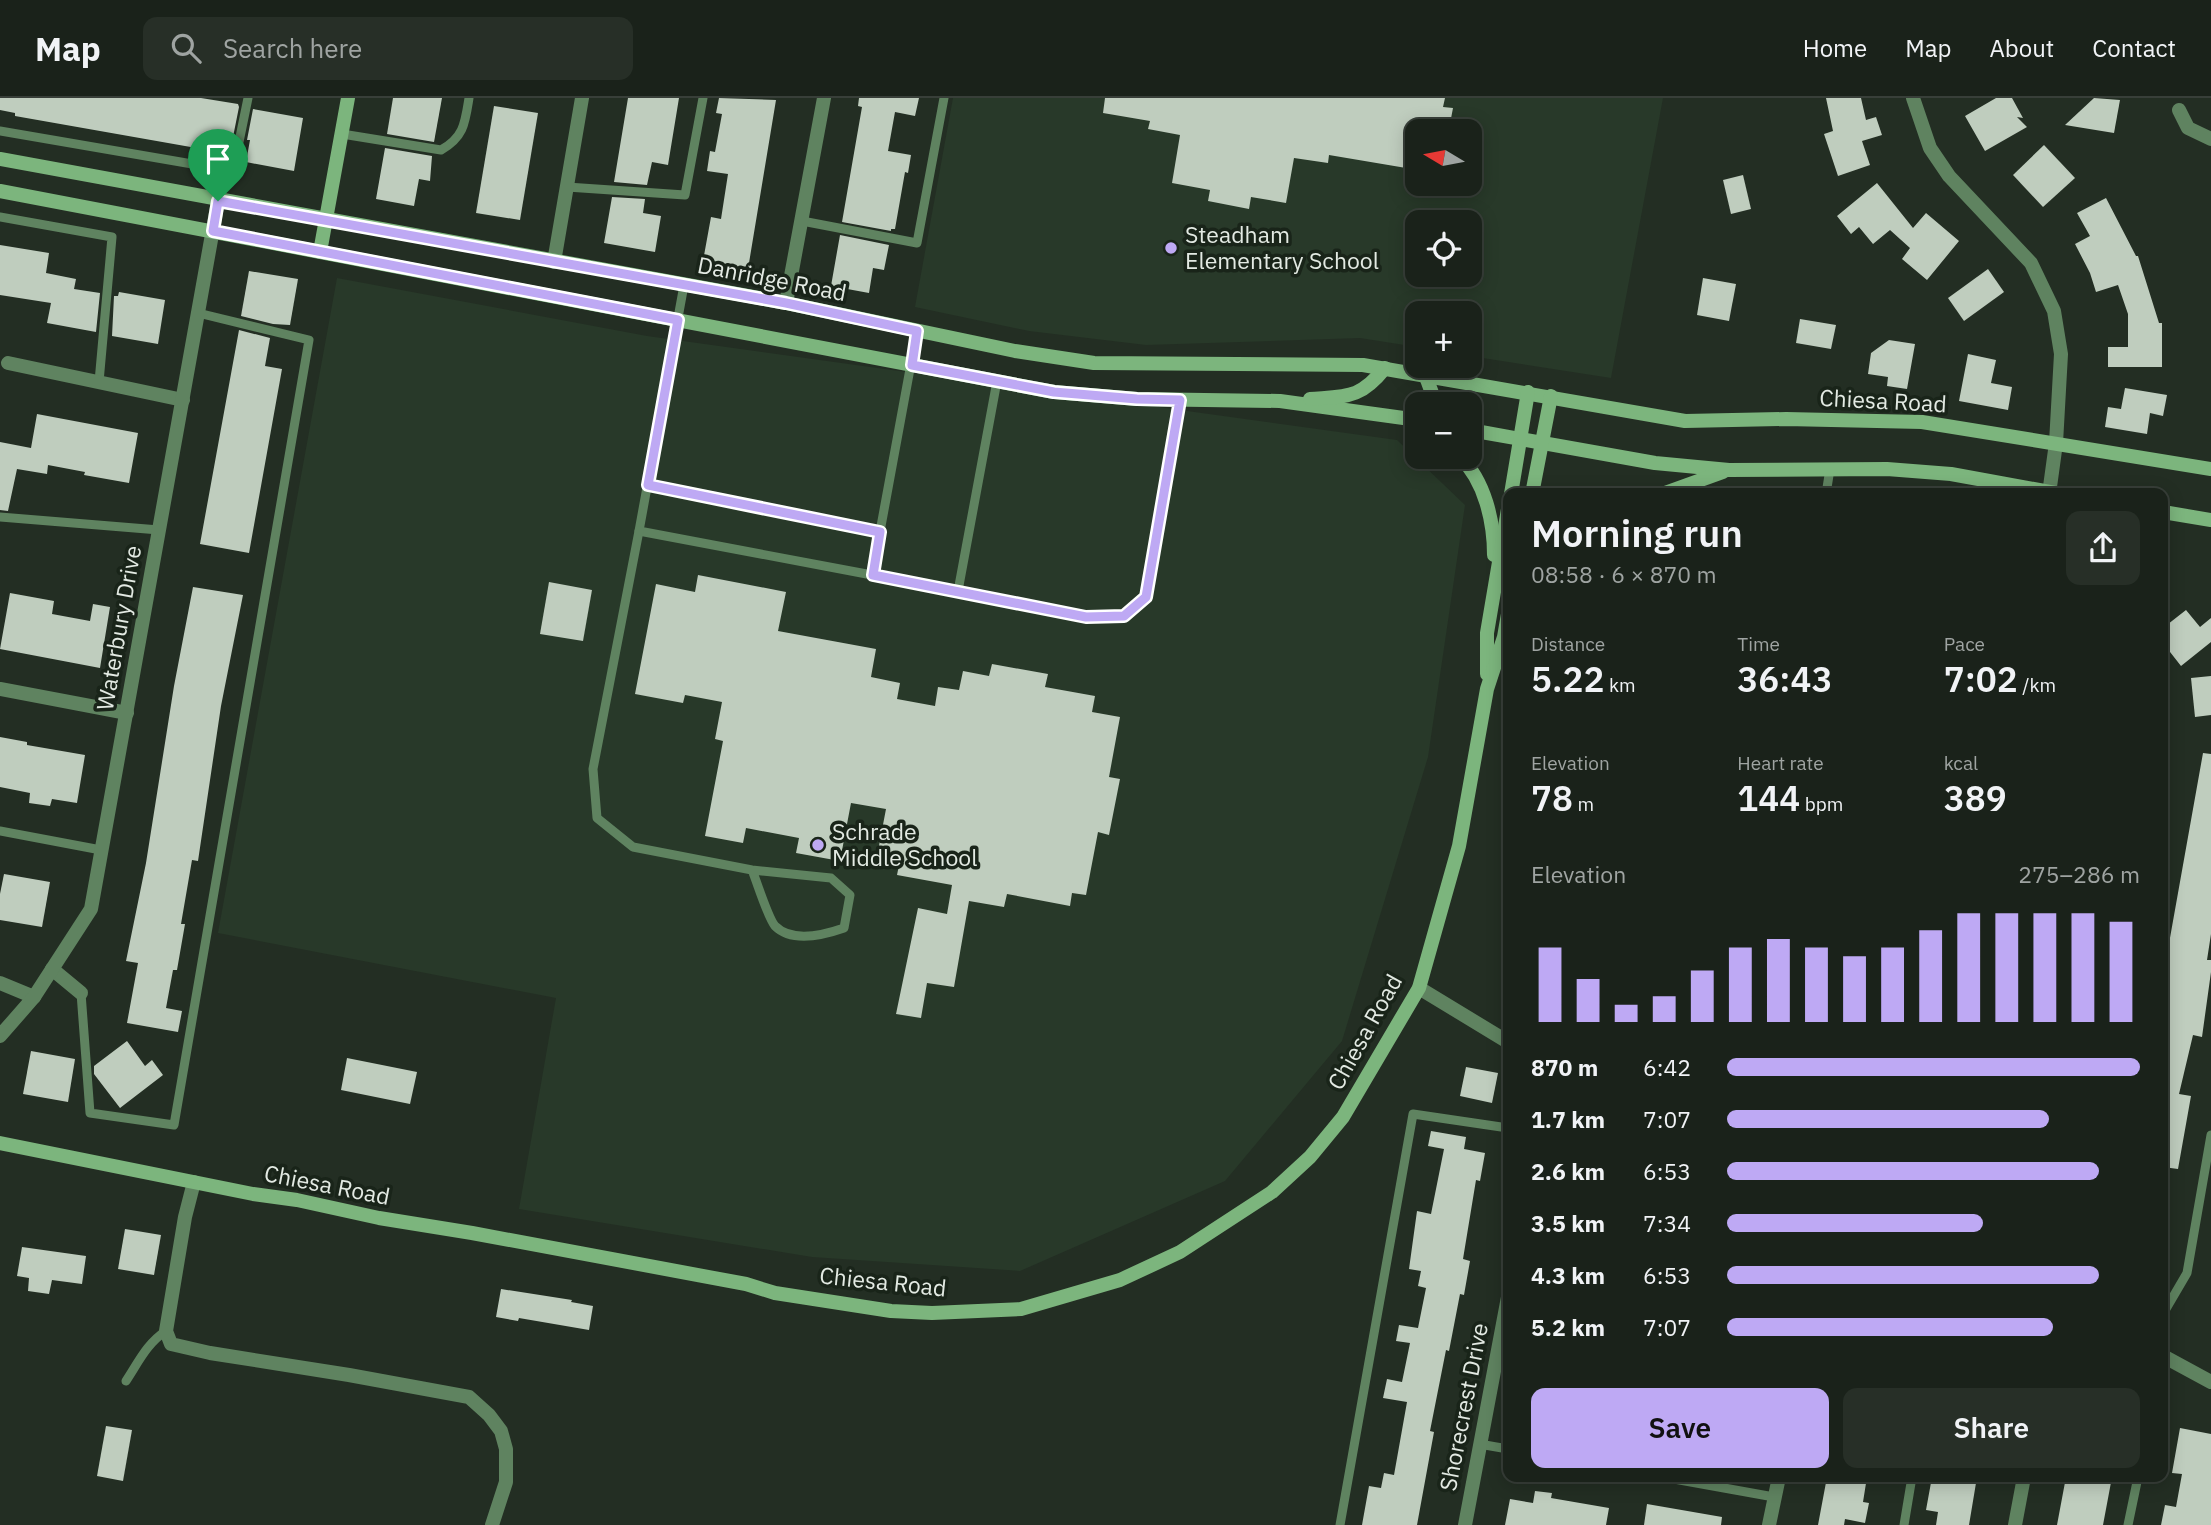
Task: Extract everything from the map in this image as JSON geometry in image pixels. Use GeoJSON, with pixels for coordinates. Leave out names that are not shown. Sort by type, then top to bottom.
{"type":"FeatureCollection","features":[{"type":"Feature","properties":{"kind":"main road"},"geometry":{"type":"LineString","coordinates":[[320,252],[348,98]]}},
{"type":"Feature","properties":{"kind":"main road","name":"Danridge Road"},"geometry":{"type":"LineString","coordinates":[[0,159],[786,303],[1015,351],[1094,363],[1363,365],[1405,371]]}},
{"type":"Feature","properties":{"kind":"main road"},"geometry":{"type":"LineString","coordinates":[[0,191],[1054,392],[1180,400],[1280,401],[1353,396],[1374,381],[1385,368]]}},
{"type":"Feature","properties":{"kind":"main road","name":"Danridge Road"},"geometry":{"type":"LineString","coordinates":[[1448,378],[1540,394]]}},
{"type":"Feature","properties":{"kind":"main road"},"geometry":{"type":"LineString","coordinates":[[1512,488],[1521,438],[1540,394]]}},
{"type":"Feature","properties":{"kind":"main road"},"geometry":{"type":"LineString","coordinates":[[1533,488],[1542,442],[1540,394]]}},
{"type":"Feature","properties":{"kind":"main road","name":"Chiesa Road"},"geometry":{"type":"LineString","coordinates":[[1540,394],[1685,421],[1786,419],[1922,422],[2211,469]]}},
{"type":"Feature","properties":{"kind":"main road"},"geometry":{"type":"LineString","coordinates":[[1280,401],[1405,420]]}},
{"type":"Feature","properties":{"kind":"main road"},"geometry":{"type":"LineString","coordinates":[[1482,432],[1655,463],[1729,470],[1887,469],[1951,474],[2026,488]]}},
{"type":"Feature","properties":{"kind":"main road"},"geometry":{"type":"LineString","coordinates":[[1470,469],[1480,486],[1494,531],[1494,596]]}},
{"type":"Feature","properties":{"kind":"main road"},"geometry":{"type":"LineString","coordinates":[[1678,488],[1729,470]]}},
{"type":"Feature","properties":{"kind":"main road"},"geometry":{"type":"LineString","coordinates":[[2168,513],[2211,520]]}},
{"type":"Feature","properties":{"kind":"main road","name":"Chiesa Road"},"geometry":{"type":"LineString","coordinates":[[1487,689],[1487,633],[1503,540]]}},
{"type":"Feature","properties":{"kind":"main road","name":"Chiesa Road"},"geometry":{"type":"LineString","coordinates":[[0,1143],[379,1218],[746,1284],[775,1293],[891,1311],[932,1313],[1021,1309],[1120,1280],[1180,1252],[1272,1192],[1310,1157],[1343,1117],[1419,988],[1459,845],[1487,689],[1503,644]]}},
{"type":"Feature","properties":{"kind":"street"},"geometry":{"type":"LineString","coordinates":[[554,262],[582,98]]}},
{"type":"Feature","properties":{"kind":"street"},"geometry":{"type":"LineString","coordinates":[[786,303],[824,98]]}},
{"type":"Feature","properties":{"kind":"street"},"geometry":{"type":"LineString","coordinates":[[1913,98],[1930,148],[1949,176],[2031,262],[2054,311],[2061,354],[2053,488]]}},
{"type":"Feature","properties":{"kind":"street"},"geometry":{"type":"LineString","coordinates":[[2179,110],[2188,128],[2211,139]]}},
{"type":"Feature","properties":{"kind":"street","name":"Waterbury Drive"},"geometry":{"type":"LineString","coordinates":[[0,1036],[34,997],[91,909],[218,201]]}},
{"type":"Feature","properties":{"kind":"street"},"geometry":{"type":"LineString","coordinates":[[8,363],[183,400]]}},
{"type":"Feature","properties":{"kind":"street"},"geometry":{"type":"LineString","coordinates":[[0,689],[127,713]]}},
{"type":"Feature","properties":{"kind":"street"},"geometry":{"type":"LineString","coordinates":[[52,969],[81,993]]}},
{"type":"Feature","properties":{"kind":"street"},"geometry":{"type":"LineString","coordinates":[[0,983],[34,997]]}},
{"type":"Feature","properties":{"kind":"street"},"geometry":{"type":"LineString","coordinates":[[1419,988],[1503,1039]]}},
{"type":"Feature","properties":{"kind":"street"},"geometry":{"type":"LineString","coordinates":[[194,1182],[185,1217],[166,1331],[171,1344],[470,1397],[489,1415],[500,1432],[506,1449],[506,1482],[492,1525]]}},
{"type":"Feature","properties":{"kind":"street","name":"Shorecrest Drive"},"geometry":{"type":"LineString","coordinates":[[1465,1525],[1479,1444],[1503,1339]]}},
{"type":"Feature","properties":{"kind":"street"},"geometry":{"type":"LineString","coordinates":[[2168,1359],[2211,1382]]}},
{"type":"Feature","properties":{"kind":"street"},"geometry":{"type":"LineString","coordinates":[[1769,1525],[1778,1482]]}},
{"type":"Feature","properties":{"kind":"street"},"geometry":{"type":"LineString","coordinates":[[2015,1525],[2023,1482]]}},
{"type":"Feature","properties":{"kind":"lane"},"geometry":{"type":"LineString","coordinates":[[0,131],[233,171],[248,98]]}},
{"type":"Feature","properties":{"kind":"lane"},"geometry":{"type":"LineString","coordinates":[[342,134],[441,150],[455,142],[465,125],[469,98]]}},
{"type":"Feature","properties":{"kind":"lane"},"geometry":{"type":"LineString","coordinates":[[566,187],[685,195],[702,98]]}},
{"type":"Feature","properties":{"kind":"lane"},"geometry":{"type":"LineString","coordinates":[[802,221],[917,243],[944,98]]}},
{"type":"Feature","properties":{"kind":"lane"},"geometry":{"type":"LineString","coordinates":[[0,217],[112,237],[99,382]]}},
{"type":"Feature","properties":{"kind":"lane"},"geometry":{"type":"LineString","coordinates":[[684,285],[593,769],[597,818],[633,846],[752,870],[831,878],[850,895],[844,928],[827,934],[789,936],[774,925],[752,870]]}},
{"type":"Feature","properties":{"kind":"lane"},"geometry":{"type":"LineString","coordinates":[[81,993],[90,1113],[174,1125],[309,340],[198,313]]}},
{"type":"Feature","properties":{"kind":"lane"},"geometry":{"type":"LineString","coordinates":[[873,575],[917,331]]}},
{"type":"Feature","properties":{"kind":"lane"},"geometry":{"type":"LineString","coordinates":[[958,592],[997,381]]}},
{"type":"Feature","properties":{"kind":"lane"},"geometry":{"type":"LineString","coordinates":[[639,531],[1086,617],[1124,616],[1146,597],[1180,400]]}},
{"type":"Feature","properties":{"kind":"lane"},"geometry":{"type":"LineString","coordinates":[[1827,488],[1830,469]]}},
{"type":"Feature","properties":{"kind":"lane"},"geometry":{"type":"LineString","coordinates":[[648,485],[880,532]]}},
{"type":"Feature","properties":{"kind":"lane"},"geometry":{"type":"LineString","coordinates":[[0,517],[159,530]]}},
{"type":"Feature","properties":{"kind":"lane"},"geometry":{"type":"LineString","coordinates":[[0,831],[102,850]]}},
{"type":"Feature","properties":{"kind":"lane"},"geometry":{"type":"LineString","coordinates":[[1340,1525],[1413,1114],[1503,1127]]}},
{"type":"Feature","properties":{"kind":"lane"},"geometry":{"type":"LineString","coordinates":[[2168,1305],[2187,1273],[2211,1135]]}},
{"type":"Feature","properties":{"kind":"lane"},"geometry":{"type":"LineString","coordinates":[[126,1381],[148,1346],[166,1331]]}},
{"type":"Feature","properties":{"kind":"lane"},"geometry":{"type":"LineString","coordinates":[[1479,1444],[1503,1448]]}},
{"type":"Feature","properties":{"kind":"lane"},"geometry":{"type":"LineString","coordinates":[[1691,1482],[1774,1497]]}},
{"type":"Feature","properties":{"kind":"lane"},"geometry":{"type":"LineString","coordinates":[[1904,1525],[1911,1482]]}},
{"type":"Feature","properties":{"kind":"lane"},"geometry":{"type":"LineString","coordinates":[[2128,1525],[2137,1482]]}},
{"type":"Feature","properties":{"kind":"shaded area","name":"Steadham Elementary School"},"geometry":{"type":"Polygon","coordinates":[[[953,98],[1663,98],[1611,378],[1482,358],[1482,301],[1405,301],[1405,345],[1360,338],[1146,345],[1029,331],[915,307],[953,98]]]}},
{"type":"Feature","properties":{"kind":"shaded area","name":"Schrade Middle School"},"geometry":{"type":"Polygon","coordinates":[[[337,278],[647,336],[1397,440],[1405,448],[1405,469],[1427,469],[1465,505],[1428,757],[1342,1041],[1225,1181],[1020,1271],[812,1257],[519,1209],[556,998],[218,933],[337,278]]]}},
{"type":"Feature","properties":{"kind":"building"},"geometry":{"type":"Polygon","coordinates":[[[0,98],[201,98],[238,104],[239,107],[233,137],[205,132],[202,149],[15,116],[15,113],[0,110],[0,98]]]}},
{"type":"Feature","properties":{"kind":"building"},"geometry":{"type":"Polygon","coordinates":[[[393,98],[442,98],[434,142],[387,134],[393,98]]]}},
{"type":"Feature","properties":{"kind":"building"},"geometry":{"type":"Polygon","coordinates":[[[628,98],[679,98],[668,165],[652,162],[647,185],[614,182],[628,98]]]}},
{"type":"Feature","properties":{"kind":"building"},"geometry":{"type":"Polygon","coordinates":[[[719,98],[776,100],[748,269],[703,261],[711,217],[721,219],[728,174],[707,171],[710,151],[715,152],[722,114],[716,113],[719,98]]]}},
{"type":"Feature","properties":{"kind":"building"},"geometry":{"type":"Polygon","coordinates":[[[859,98],[919,98],[915,116],[895,112],[888,151],[911,155],[908,173],[905,172],[895,229],[891,231],[842,222],[862,107],[858,106],[859,98]]]}},
{"type":"Feature","properties":{"kind":"building"},"geometry":{"type":"Polygon","coordinates":[[[1105,98],[1445,98],[1443,107],[1453,108],[1451,119],[1405,119],[1405,168],[1329,155],[1328,163],[1294,158],[1286,203],[1251,197],[1249,209],[1208,201],[1210,190],[1172,183],[1180,135],[1148,129],[1150,121],[1103,113],[1105,98]]]}},
{"type":"Feature","properties":{"kind":"building"},"geometry":{"type":"Polygon","coordinates":[[[1826,98],[1861,98],[1866,120],[1876,117],[1882,135],[1862,141],[1870,165],[1838,176],[1824,134],[1833,131],[1826,98]]]}},
{"type":"Feature","properties":{"kind":"building"},"geometry":{"type":"Polygon","coordinates":[[[1996,98],[2012,98],[2023,118],[2017,117],[2027,127],[1985,151],[1965,116],[1996,98]]]}},
{"type":"Feature","properties":{"kind":"building"},"geometry":{"type":"Polygon","coordinates":[[[2094,98],[2120,100],[2114,133],[2065,125],[2094,98]]]}},
{"type":"Feature","properties":{"kind":"building"},"geometry":{"type":"Polygon","coordinates":[[[494,106],[538,113],[520,220],[476,213],[494,106]]]}},
{"type":"Feature","properties":{"kind":"building"},"geometry":{"type":"Polygon","coordinates":[[[253,109],[303,118],[294,171],[246,162],[253,109]]]}},
{"type":"Feature","properties":{"kind":"building"},"geometry":{"type":"Polygon","coordinates":[[[2044,145],[2075,178],[2043,207],[2013,175],[2044,145]]]}},
{"type":"Feature","properties":{"kind":"building"},"geometry":{"type":"Polygon","coordinates":[[[385,148],[432,156],[430,181],[419,179],[414,206],[376,199],[385,148]]]}},
{"type":"Feature","properties":{"kind":"building"},"geometry":{"type":"Polygon","coordinates":[[[1743,175],[1751,209],[1731,214],[1723,180],[1743,175]]]}},
{"type":"Feature","properties":{"kind":"building"},"geometry":{"type":"Polygon","coordinates":[[[1877,183],[1913,228],[1926,213],[1959,241],[1927,280],[1902,259],[1910,248],[1890,230],[1873,244],[1859,227],[1851,234],[1837,216],[1877,183]]]}},
{"type":"Feature","properties":{"kind":"building"},"geometry":{"type":"Polygon","coordinates":[[[612,197],[645,199],[643,213],[661,216],[655,252],[604,243],[612,197]]]}},
{"type":"Feature","properties":{"kind":"building"},"geometry":{"type":"Polygon","coordinates":[[[2106,198],[2138,256],[2159,323],[2162,323],[2162,367],[2108,367],[2108,347],[2128,347],[2128,314],[2118,285],[2096,292],[2090,273],[2075,244],[2090,236],[2077,213],[2106,198]]]}},
{"type":"Feature","properties":{"kind":"building"},"geometry":{"type":"Polygon","coordinates":[[[840,235],[889,245],[884,270],[873,268],[869,293],[831,286],[840,235]]]}},
{"type":"Feature","properties":{"kind":"building"},"geometry":{"type":"Polygon","coordinates":[[[0,245],[49,253],[46,273],[76,279],[74,289],[100,293],[96,332],[47,323],[51,303],[0,295],[0,245]]]}},
{"type":"Feature","properties":{"kind":"building"},"geometry":{"type":"Polygon","coordinates":[[[1988,269],[2004,292],[1964,321],[1948,298],[1988,269]]]}},
{"type":"Feature","properties":{"kind":"building"},"geometry":{"type":"Polygon","coordinates":[[[249,271],[298,279],[290,325],[241,316],[249,271]]]}},
{"type":"Feature","properties":{"kind":"building"},"geometry":{"type":"Polygon","coordinates":[[[1703,278],[1736,284],[1729,321],[1697,315],[1703,278]]]}},
{"type":"Feature","properties":{"kind":"building"},"geometry":{"type":"Polygon","coordinates":[[[119,292],[165,300],[158,344],[112,336],[114,296],[118,296],[119,292]]]}},
{"type":"Feature","properties":{"kind":"building"},"geometry":{"type":"Polygon","coordinates":[[[1800,319],[1836,325],[1831,349],[1796,343],[1800,319]]]}},
{"type":"Feature","properties":{"kind":"building"},"geometry":{"type":"Polygon","coordinates":[[[239,330],[270,338],[265,366],[282,369],[249,553],[200,544],[239,330]]]}},
{"type":"Feature","properties":{"kind":"building"},"geometry":{"type":"Polygon","coordinates":[[[1889,340],[1915,344],[1907,389],[1887,386],[1888,377],[1868,374],[1871,353],[1889,340]]]}},
{"type":"Feature","properties":{"kind":"building"},"geometry":{"type":"Polygon","coordinates":[[[1968,354],[1996,360],[1991,383],[2012,387],[2008,410],[1959,401],[1968,354]]]}},
{"type":"Feature","properties":{"kind":"building"},"geometry":{"type":"Polygon","coordinates":[[[2125,388],[2167,395],[2163,416],[2150,413],[2147,434],[2105,427],[2108,407],[2121,409],[2125,388]]]}},
{"type":"Feature","properties":{"kind":"building"},"geometry":{"type":"Polygon","coordinates":[[[37,414],[138,433],[129,483],[48,465],[47,474],[17,469],[8,511],[0,510],[0,442],[31,448],[37,414]]]}},
{"type":"Feature","properties":{"kind":"building"},"geometry":{"type":"Polygon","coordinates":[[[698,575],[786,592],[778,631],[876,649],[871,677],[900,683],[897,699],[935,706],[938,687],[959,690],[963,671],[989,676],[992,664],[1048,674],[1045,687],[1095,696],[1092,712],[1120,717],[1109,777],[1120,779],[1109,835],[1098,832],[1086,895],[1072,893],[1070,906],[1007,894],[1004,907],[969,901],[954,987],[927,983],[921,1018],[896,1014],[918,908],[947,914],[952,885],[897,875],[900,860],[877,856],[886,809],[851,803],[840,861],[796,853],[799,838],[746,828],[743,843],[705,836],[723,741],[715,739],[722,702],[685,695],[683,703],[635,694],[656,584],[695,592],[698,575]]]}},
{"type":"Feature","properties":{"kind":"building"},"geometry":{"type":"Polygon","coordinates":[[[549,582],[592,590],[583,641],[540,634],[549,582]]]}},
{"type":"Feature","properties":{"kind":"building"},"geometry":{"type":"Polygon","coordinates":[[[193,587],[243,595],[221,706],[198,861],[192,860],[181,924],[185,924],[177,970],[173,970],[166,1008],[182,1011],[178,1032],[127,1023],[138,963],[126,961],[146,863],[174,686],[193,587]]]}},
{"type":"Feature","properties":{"kind":"building"},"geometry":{"type":"Polygon","coordinates":[[[10,593],[54,601],[52,614],[90,621],[93,604],[110,607],[100,668],[0,649],[10,593]]]}},
{"type":"Feature","properties":{"kind":"building"},"geometry":{"type":"Polygon","coordinates":[[[2186,610],[2200,627],[2211,618],[2211,642],[2181,666],[2168,649],[2168,624],[2186,610]]]}},
{"type":"Feature","properties":{"kind":"building"},"geometry":{"type":"Polygon","coordinates":[[[2211,676],[2211,715],[2195,717],[2191,678],[2211,676]]]}},
{"type":"Feature","properties":{"kind":"building"},"geometry":{"type":"Polygon","coordinates":[[[0,737],[27,742],[27,745],[85,755],[77,803],[52,799],[50,806],[29,803],[30,793],[0,787],[0,737]]]}},
{"type":"Feature","properties":{"kind":"building"},"geometry":{"type":"Polygon","coordinates":[[[2203,753],[2211,754],[2211,934],[2207,960],[2211,960],[2211,972],[2202,1037],[2193,1035],[2179,1094],[2191,1096],[2178,1169],[2168,1168],[2168,949],[2203,753]]]}},
{"type":"Feature","properties":{"kind":"building"},"geometry":{"type":"Polygon","coordinates":[[[4,874],[50,882],[42,927],[0,920],[0,894],[4,874]]]}},
{"type":"Feature","properties":{"kind":"building"},"geometry":{"type":"Polygon","coordinates":[[[127,1041],[145,1066],[152,1060],[163,1075],[120,1108],[94,1074],[94,1066],[127,1041]]]}},
{"type":"Feature","properties":{"kind":"building"},"geometry":{"type":"Polygon","coordinates":[[[31,1051],[75,1059],[68,1102],[23,1094],[31,1051]]]}},
{"type":"Feature","properties":{"kind":"building"},"geometry":{"type":"Polygon","coordinates":[[[347,1058],[417,1072],[410,1104],[341,1090],[347,1058]]]}},
{"type":"Feature","properties":{"kind":"building"},"geometry":{"type":"Polygon","coordinates":[[[1466,1067],[1498,1073],[1492,1103],[1460,1096],[1466,1067]]]}},
{"type":"Feature","properties":{"kind":"building"},"geometry":{"type":"Polygon","coordinates":[[[1431,1131],[1466,1137],[1464,1149],[1485,1153],[1480,1181],[1476,1180],[1463,1259],[1470,1261],[1464,1295],[1460,1294],[1449,1351],[1446,1350],[1430,1431],[1434,1432],[1417,1525],[1362,1525],[1369,1486],[1381,1488],[1384,1473],[1394,1475],[1407,1402],[1383,1398],[1387,1379],[1402,1382],[1410,1343],[1396,1341],[1399,1325],[1418,1328],[1426,1288],[1418,1286],[1421,1271],[1409,1269],[1417,1211],[1431,1214],[1444,1149],[1428,1146],[1431,1131]]]}},
{"type":"Feature","properties":{"kind":"building"},"geometry":{"type":"Polygon","coordinates":[[[125,1229],[161,1235],[154,1275],[118,1269],[125,1229]]]}},
{"type":"Feature","properties":{"kind":"building"},"geometry":{"type":"Polygon","coordinates":[[[22,1247],[86,1256],[82,1284],[52,1280],[49,1294],[28,1291],[29,1278],[17,1276],[22,1247]]]}},
{"type":"Feature","properties":{"kind":"building"},"geometry":{"type":"Polygon","coordinates":[[[501,1289],[593,1306],[589,1330],[519,1318],[518,1321],[496,1317],[501,1289]]]}},
{"type":"Feature","properties":{"kind":"building"},"geometry":{"type":"Polygon","coordinates":[[[106,1426],[132,1430],[123,1481],[97,1476],[106,1426]]]}},
{"type":"Feature","properties":{"kind":"building"},"geometry":{"type":"Polygon","coordinates":[[[2180,1428],[2211,1434],[2211,1525],[2161,1525],[2165,1505],[2176,1507],[2182,1474],[2172,1473],[2180,1428]]]}},
{"type":"Feature","properties":{"kind":"building"},"geometry":{"type":"Polygon","coordinates":[[[1826,1482],[1866,1482],[1863,1502],[1869,1503],[1865,1523],[1845,1519],[1844,1525],[1818,1525],[1826,1482]]]}},
{"type":"Feature","properties":{"kind":"building"},"geometry":{"type":"Polygon","coordinates":[[[1931,1482],[1976,1482],[1969,1525],[1936,1525],[1938,1512],[1926,1510],[1931,1482]]]}},
{"type":"Feature","properties":{"kind":"building"},"geometry":{"type":"Polygon","coordinates":[[[2065,1482],[2111,1482],[2103,1525],[2057,1525],[2065,1482]]]}},
{"type":"Feature","properties":{"kind":"building"},"geometry":{"type":"Polygon","coordinates":[[[1535,1491],[1552,1493],[1551,1498],[1609,1508],[1606,1525],[1505,1525],[1510,1499],[1533,1503],[1535,1491]]]}},
{"type":"Feature","properties":{"kind":"building"},"geometry":{"type":"Polygon","coordinates":[[[1647,1504],[1722,1517],[1721,1525],[1644,1525],[1647,1504]]]}},
{"type":"Feature","properties":{"kind":"place","name":"Steadham Elementary School"},"geometry":{"type":"Point","coordinates":[1171,248]}},
{"type":"Feature","properties":{"kind":"place","name":"Schrade Middle School"},"geometry":{"type":"Point","coordinates":[818,845]}},
{"type":"Feature","properties":{"kind":"route"},"geometry":{"type":"LineString","coordinates":[[218,201],[786,303],[917,331],[912,365],[1054,392],[1180,400],[1146,597],[1124,616],[1086,617],[873,575],[880,532],[648,485],[678,320],[213,231],[218,201]]}}]}
